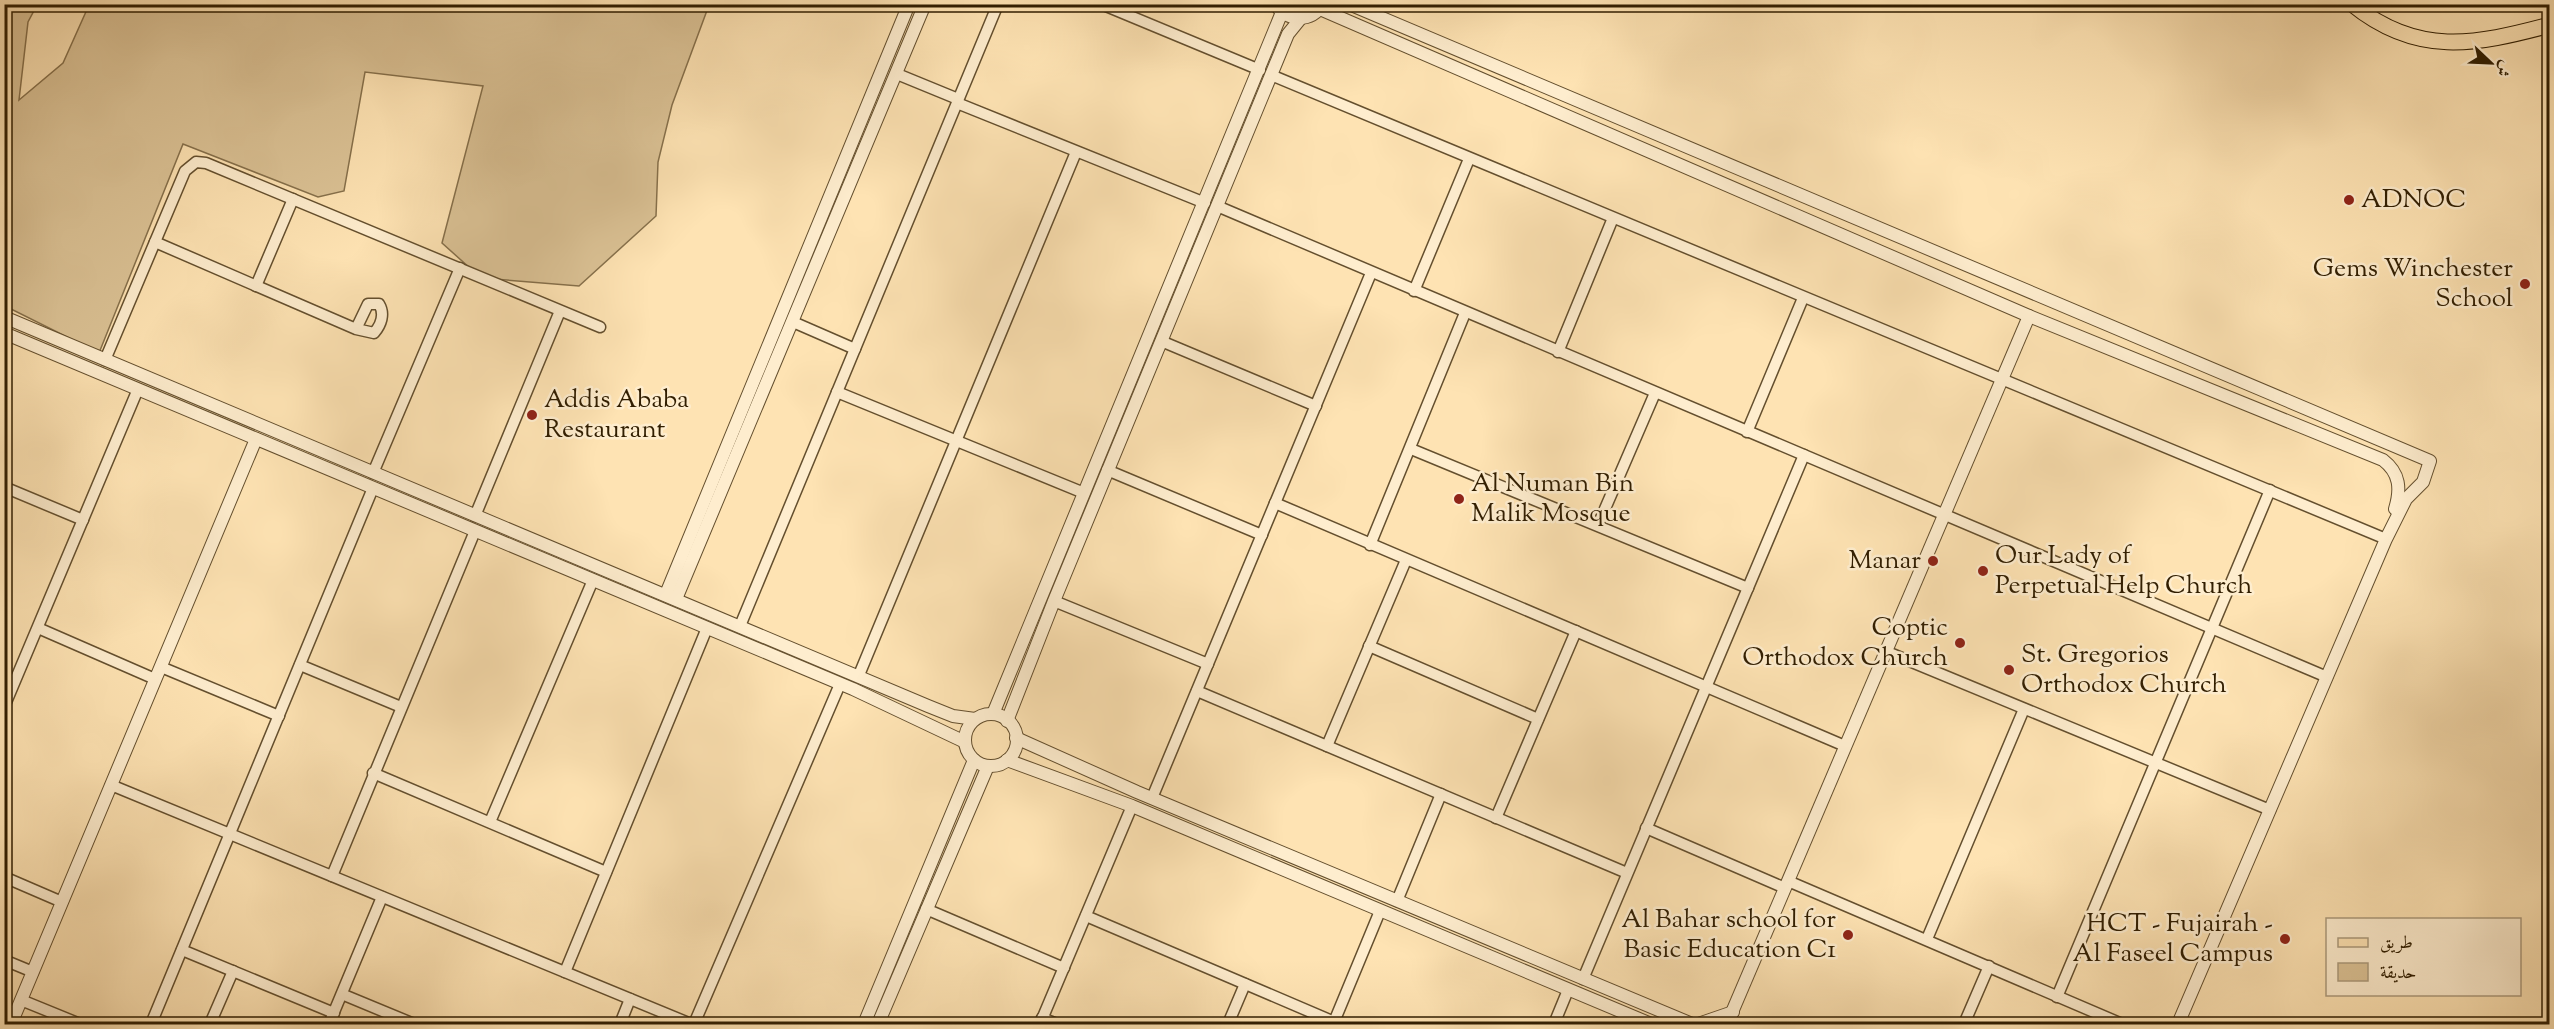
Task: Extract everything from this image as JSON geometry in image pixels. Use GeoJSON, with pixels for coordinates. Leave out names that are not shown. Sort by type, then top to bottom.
{"type":"FeatureCollection","features":[{"type":"Feature","properties":{"kind":"main road"},"geometry":{"type":"LineString","coordinates":[[2352,4],[2381,24],[2416,38],[2444,43],[2478,43],[2550,25]]}},
{"type":"Feature","properties":{"kind":"main road"},"geometry":{"type":"LineString","coordinates":[[2370,4],[2416,38]]}},
{"type":"Feature","properties":{"kind":"street"},"geometry":{"type":"LineString","coordinates":[[671,596],[909,4]]}},
{"type":"Feature","properties":{"kind":"street"},"geometry":{"type":"LineString","coordinates":[[697,533],[793,322],[925,4]]}},
{"type":"Feature","properties":{"kind":"street"},"geometry":{"type":"LineString","coordinates":[[740,626],[998,4]]}},
{"type":"Feature","properties":{"kind":"street"},"geometry":{"type":"LineString","coordinates":[[1101,4],[1803,298],[2386,538]]}},
{"type":"Feature","properties":{"kind":"street"},"geometry":{"type":"LineString","coordinates":[[1349,4],[2430,460],[2423,482],[2406,499],[2386,538],[2178,1024]]}},
{"type":"Feature","properties":{"kind":"street"},"geometry":{"type":"LineString","coordinates":[[993,714],[1084,493],[1211,205],[1265,73],[1289,31],[1301,18],[1321,7],[2029,316],[2383,460],[2395,473],[2399,484],[2392,525]]}},
{"type":"Feature","properties":{"kind":"street"},"geometry":{"type":"LineString","coordinates":[[1265,73],[1278,8],[1301,18]]}},
{"type":"Feature","properties":{"kind":"street"},"geometry":{"type":"LineString","coordinates":[[897,74],[1076,152],[1211,205],[2327,677]]}},
{"type":"Feature","properties":{"kind":"street"},"geometry":{"type":"LineString","coordinates":[[859,675],[1076,152]]}},
{"type":"Feature","properties":{"kind":"street"},"geometry":{"type":"LineString","coordinates":[[1414,291],[1469,159]]}},
{"type":"Feature","properties":{"kind":"street"},"geometry":{"type":"LineString","coordinates":[[105,360],[185,171],[196,162],[206,163],[600,327]]}},
{"type":"Feature","properties":{"kind":"street"},"geometry":{"type":"LineString","coordinates":[[256,286],[293,199]]}},
{"type":"Feature","properties":{"kind":"street"},"geometry":{"type":"LineString","coordinates":[[1007,721],[1161,340],[1211,205]]}},
{"type":"Feature","properties":{"kind":"street"},"geometry":{"type":"LineString","coordinates":[[1558,352],[1612,218]]}},
{"type":"Feature","properties":{"kind":"street"},"geometry":{"type":"LineString","coordinates":[[1804,218],[1821,221],[1861,237],[1867,230],[1863,221]]}},
{"type":"Feature","properties":{"kind":"street"},"geometry":{"type":"LineString","coordinates":[[155,242],[356,329]]}},
{"type":"Feature","properties":{"kind":"street"},"geometry":{"type":"LineString","coordinates":[[1898,259],[1898,250],[1905,248],[1934,260],[1959,262]]}},
{"type":"Feature","properties":{"kind":"street"},"geometry":{"type":"LineString","coordinates":[[373,473],[460,268]]}},
{"type":"Feature","properties":{"kind":"street"},"geometry":{"type":"LineString","coordinates":[[1152,798],[1371,273]]}},
{"type":"Feature","properties":{"kind":"street"},"geometry":{"type":"LineString","coordinates":[[1748,432],[1803,298]]}},
{"type":"Feature","properties":{"kind":"street"},"geometry":{"type":"LineString","coordinates":[[475,516],[560,311]]}},
{"type":"Feature","properties":{"kind":"street"},"geometry":{"type":"LineString","coordinates":[[1370,545],[1466,313]]}},
{"type":"Feature","properties":{"kind":"street"},"geometry":{"type":"LineString","coordinates":[[1727,1024],[2029,316]]}},
{"type":"Feature","properties":{"kind":"street"},"geometry":{"type":"LineString","coordinates":[[4,318],[671,596],[952,716],[975,719],[993,714],[1007,721],[1016,738],[1014,750],[1007,760],[988,766],[974,760],[965,742],[967,729],[975,719]]}},
{"type":"Feature","properties":{"kind":"street"},"geometry":{"type":"LineString","coordinates":[[793,322],[855,348]]}},
{"type":"Feature","properties":{"kind":"street"},"geometry":{"type":"LineString","coordinates":[[4,333],[840,684],[965,742]]}},
{"type":"Feature","properties":{"kind":"street"},"geometry":{"type":"LineString","coordinates":[[1161,340],[1316,406]]}},
{"type":"Feature","properties":{"kind":"street"},"geometry":{"type":"LineString","coordinates":[[4,707],[138,389]]}},
{"type":"Feature","properties":{"kind":"street"},"geometry":{"type":"LineString","coordinates":[[837,392],[1084,493]]}},
{"type":"Feature","properties":{"kind":"street"},"geometry":{"type":"LineString","coordinates":[[1598,525],[1655,393]]}},
{"type":"Feature","properties":{"kind":"street"},"geometry":{"type":"LineString","coordinates":[[228,427],[233,414]]}},
{"type":"Feature","properties":{"kind":"street"},"geometry":{"type":"LineString","coordinates":[[11,1024],[256,439]]}},
{"type":"Feature","properties":{"kind":"street"},"geometry":{"type":"LineString","coordinates":[[1411,448],[1748,588]]}},
{"type":"Feature","properties":{"kind":"street"},"geometry":{"type":"LineString","coordinates":[[1582,979],[1804,455]]}},
{"type":"Feature","properties":{"kind":"street"},"geometry":{"type":"LineString","coordinates":[[1107,470],[1262,535]]}},
{"type":"Feature","properties":{"kind":"street"},"geometry":{"type":"LineString","coordinates":[[4,487],[83,520]]}},
{"type":"Feature","properties":{"kind":"street"},"geometry":{"type":"LineString","coordinates":[[151,1024],[373,488]]}},
{"type":"Feature","properties":{"kind":"street"},"geometry":{"type":"LineString","coordinates":[[2057,997],[2270,490]]}},
{"type":"Feature","properties":{"kind":"street"},"geometry":{"type":"LineString","coordinates":[[1275,503],[1845,746]]}},
{"type":"Feature","properties":{"kind":"street"},"geometry":{"type":"LineString","coordinates":[[332,876],[475,531]]}},
{"type":"Feature","properties":{"kind":"street"},"geometry":{"type":"LineString","coordinates":[[1328,746],[1406,560]]}},
{"type":"Feature","properties":{"kind":"street"},"geometry":{"type":"LineString","coordinates":[[490,822],[593,580]]}},
{"type":"Feature","properties":{"kind":"street"},"geometry":{"type":"LineString","coordinates":[[1054,601],[1208,664]]}},
{"type":"Feature","properties":{"kind":"street"},"geometry":{"type":"LineString","coordinates":[[38,628],[156,679]]}},
{"type":"Feature","properties":{"kind":"street"},"geometry":{"type":"LineString","coordinates":[[565,972],[707,628]]}},
{"type":"Feature","properties":{"kind":"street"},"geometry":{"type":"LineString","coordinates":[[1496,818],[1576,631]]}},
{"type":"Feature","properties":{"kind":"street"},"geometry":{"type":"LineString","coordinates":[[1369,646],[1538,719]]}},
{"type":"Feature","properties":{"kind":"street"},"geometry":{"type":"LineString","coordinates":[[1885,651],[2270,810]]}},
{"type":"Feature","properties":{"kind":"street"},"geometry":{"type":"LineString","coordinates":[[300,665],[401,707]]}},
{"type":"Feature","properties":{"kind":"street"},"geometry":{"type":"LineString","coordinates":[[161,666],[279,716]]}},
{"type":"Feature","properties":{"kind":"street"},"geometry":{"type":"LineString","coordinates":[[111,785],[692,1024],[840,684]]}},
{"type":"Feature","properties":{"kind":"street"},"geometry":{"type":"LineString","coordinates":[[1197,691],[1627,873]]}},
{"type":"Feature","properties":{"kind":"street"},"geometry":{"type":"LineString","coordinates":[[1927,939],[2024,709]]}},
{"type":"Feature","properties":{"kind":"street"},"geometry":{"type":"LineString","coordinates":[[1016,738],[1152,798],[1692,1024]]}},
{"type":"Feature","properties":{"kind":"street"},"geometry":{"type":"LineString","coordinates":[[864,1024],[974,760]]}},
{"type":"Feature","properties":{"kind":"street"},"geometry":{"type":"LineString","coordinates":[[1007,760],[1132,807],[1651,1024]]}},
{"type":"Feature","properties":{"kind":"street"},"geometry":{"type":"LineString","coordinates":[[878,1024],[988,766]]}},
{"type":"Feature","properties":{"kind":"street"},"geometry":{"type":"LineString","coordinates":[[373,773],[606,872]]}},
{"type":"Feature","properties":{"kind":"street"},"geometry":{"type":"LineString","coordinates":[[1397,901],[1441,794]]}},
{"type":"Feature","properties":{"kind":"street"},"geometry":{"type":"LineString","coordinates":[[1057,1024],[1041,1021],[1132,807]]}},
{"type":"Feature","properties":{"kind":"street"},"geometry":{"type":"LineString","coordinates":[[1646,828],[1927,939],[2122,1024]]}},
{"type":"Feature","properties":{"kind":"street"},"geometry":{"type":"LineString","coordinates":[[4,877],[62,902]]}},
{"type":"Feature","properties":{"kind":"street"},"geometry":{"type":"LineString","coordinates":[[329,1024],[344,995],[382,897]]}},
{"type":"Feature","properties":{"kind":"street"},"geometry":{"type":"LineString","coordinates":[[926,909],[1064,968]]}},
{"type":"Feature","properties":{"kind":"street"},"geometry":{"type":"LineString","coordinates":[[1086,916],[1336,1023],[1380,911]]}},
{"type":"Feature","properties":{"kind":"street"},"geometry":{"type":"LineString","coordinates":[[182,950],[334,1013]]}},
{"type":"Feature","properties":{"kind":"street"},"geometry":{"type":"LineString","coordinates":[[4,960],[33,972]]}},
{"type":"Feature","properties":{"kind":"street"},"geometry":{"type":"LineString","coordinates":[[1965,1024],[1989,966]]}},
{"type":"Feature","properties":{"kind":"street"},"geometry":{"type":"LineString","coordinates":[[210,1024],[232,971]]}},
{"type":"Feature","properties":{"kind":"street"},"geometry":{"type":"LineString","coordinates":[[1228,1024],[1245,984]]}},
{"type":"Feature","properties":{"kind":"street"},"geometry":{"type":"LineString","coordinates":[[1554,1024],[1568,990]]}},
{"type":"Feature","properties":{"kind":"street"},"geometry":{"type":"LineString","coordinates":[[344,995],[400,1022],[414,1024]]}},
{"type":"Feature","properties":{"kind":"street"},"geometry":{"type":"LineString","coordinates":[[620,1024],[630,999]]}},
{"type":"Feature","properties":{"kind":"street"},"geometry":{"type":"LineString","coordinates":[[21,1000],[80,1024]]}},
{"type":"Feature","properties":{"kind":"street"},"geometry":{"type":"LineString","coordinates":[[1698,1024],[1733,1012]]}},
{"type":"Feature","properties":{"kind":"green space"},"geometry":{"type":"Polygon","coordinates":[[[4,5],[37,5],[28,22],[19,100],[63,63],[89,5],[709,5],[672,105],[658,162],[656,216],[579,286],[481,278],[442,243],[483,86],[365,72],[344,191],[318,197],[183,144],[99,353],[5,306],[4,5]]]}},
{"type":"Feature","properties":{"kind":"place","name":"ADNOC"},"geometry":{"type":"Point","coordinates":[2349,200]}},
{"type":"Feature","properties":{"kind":"place","name":"Gems Winchester School"},"geometry":{"type":"Point","coordinates":[2525,284]}},
{"type":"Feature","properties":{"kind":"place","name":"Addis Ababa Restaurant"},"geometry":{"type":"Point","coordinates":[532,415]}},
{"type":"Feature","properties":{"kind":"place","name":"Al Numan Bin Malik Mosque"},"geometry":{"type":"Point","coordinates":[1459,499]}},
{"type":"Feature","properties":{"kind":"place","name":"Manar"},"geometry":{"type":"Point","coordinates":[1933,561]}},
{"type":"Feature","properties":{"kind":"place","name":"Our Lady of Perpetual Help Church"},"geometry":{"type":"Point","coordinates":[1983,571]}},
{"type":"Feature","properties":{"kind":"place","name":"Coptic Orthodox Church"},"geometry":{"type":"Point","coordinates":[1960,643]}},
{"type":"Feature","properties":{"kind":"place","name":"St. Gregorios Orthodox Church"},"geometry":{"type":"Point","coordinates":[2009,670]}},
{"type":"Feature","properties":{"kind":"place","name":"Al Bahar school for Basic Education C1"},"geometry":{"type":"Point","coordinates":[1848,935]}},
{"type":"Feature","properties":{"kind":"place","name":"HCT - Fujairah - Al Faseel Campus"},"geometry":{"type":"Point","coordinates":[2285,939]}}]}
